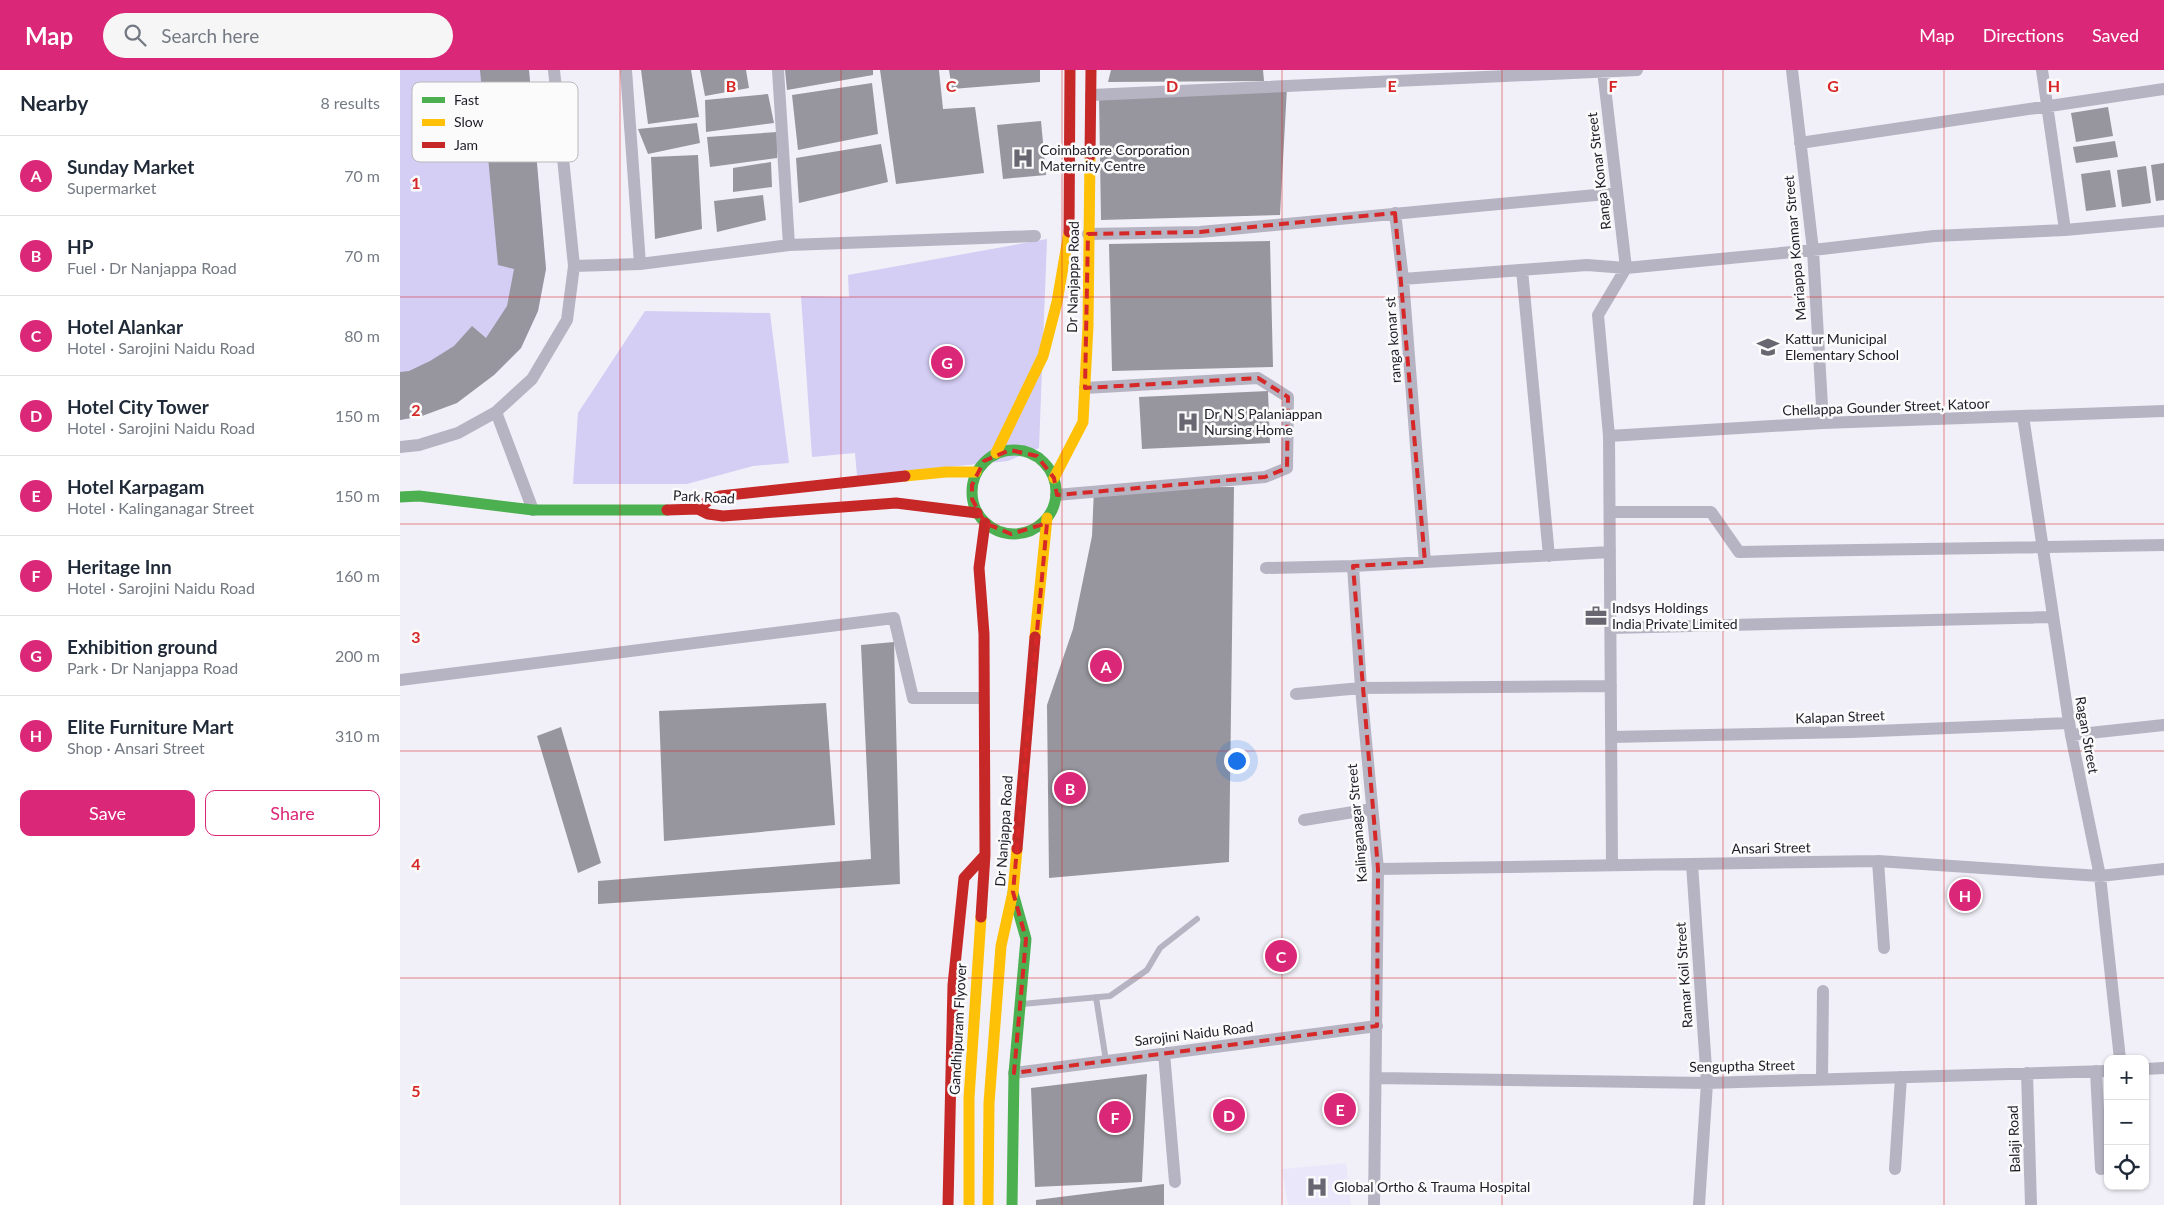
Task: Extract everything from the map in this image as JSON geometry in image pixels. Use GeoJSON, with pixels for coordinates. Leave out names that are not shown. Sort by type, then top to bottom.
{"type":"FeatureCollection","features":[{"type":"Feature","properties":{"kind":"main road","name":"Dr Nanjappa Road"},"geometry":{"type":"LineString","coordinates":[[996,453],[1042,356],[1055,311],[1069,232],[1070,70]]}},
{"type":"Feature","properties":{"kind":"main road","name":"Dr Nanjappa Road"},"geometry":{"type":"LineString","coordinates":[[1054,478],[1083,422],[1088,326],[1092,70]]}},
{"type":"Feature","properties":{"kind":"main road"},"geometry":{"type":"LineString","coordinates":[[1069,182],[1089,182]]}},
{"type":"Feature","properties":{"kind":"main road"},"geometry":{"type":"LineString","coordinates":[[1024,450],[1037,456],[1048,466],[1054,478],[1056,495],[1054,506],[1048,518],[1031,530],[1011,534],[997,531],[985,523],[977,512],[972,499],[976,472],[984,461],[996,453],[1024,450]]}},
{"type":"Feature","properties":{"kind":"main road"},"geometry":{"type":"LineString","coordinates":[[698,509],[710,500],[720,496],[946,472],[976,472]]}},
{"type":"Feature","properties":{"kind":"main road","name":"Park Road"},"geometry":{"type":"LineString","coordinates":[[400,497],[418,496],[533,510],[629,511],[698,509],[708,514],[723,516],[896,502],[977,512]]}},
{"type":"Feature","properties":{"kind":"main road","name":"Dr Nanjappa Road"},"geometry":{"type":"LineString","coordinates":[[1012,1205],[1014,1073],[1026,939],[1013,892],[1034,649],[1048,518]]}},
{"type":"Feature","properties":{"kind":"main road","name":"Dr Nanjappa Road"},"geometry":{"type":"LineString","coordinates":[[948,1205],[953,985],[964,878],[985,855],[984,634],[979,568],[985,523]]}},
{"type":"Feature","properties":{"kind":"main road","name":"Gandhipuram Flyover"},"geometry":{"type":"LineString","coordinates":[[969,1205],[969,1098],[985,855]]}},
{"type":"Feature","properties":{"kind":"main road"},"geometry":{"type":"LineString","coordinates":[[988,1205],[989,1103],[1001,946],[1013,892]]}},
{"type":"Feature","properties":{"kind":"street"},"geometry":{"type":"LineString","coordinates":[[626,70],[640,264]]}},
{"type":"Feature","properties":{"kind":"street"},"geometry":{"type":"LineString","coordinates":[[778,70],[789,245]]}},
{"type":"Feature","properties":{"kind":"street"},"geometry":{"type":"LineString","coordinates":[[1091,95],[1636,70]]}},
{"type":"Feature","properties":{"kind":"street","name":"Mariappa Konnar Street"},"geometry":{"type":"LineString","coordinates":[[1792,70],[1813,250],[1823,423]]}},
{"type":"Feature","properties":{"kind":"street"},"geometry":{"type":"LineString","coordinates":[[2042,70],[2065,230]]}},
{"type":"Feature","properties":{"kind":"street","name":"Ranga Konar Street"},"geometry":{"type":"LineString","coordinates":[[1603,71],[1626,268]]}},
{"type":"Feature","properties":{"kind":"street"},"geometry":{"type":"LineString","coordinates":[[1800,143],[2164,89]]}},
{"type":"Feature","properties":{"kind":"street"},"geometry":{"type":"LineString","coordinates":[[400,447],[419,445],[458,433],[496,412],[532,379],[567,320],[574,266],[563,162]]}},
{"type":"Feature","properties":{"kind":"street"},"geometry":{"type":"LineString","coordinates":[[1088,234],[1200,232],[1617,193]]}},
{"type":"Feature","properties":{"kind":"street"},"geometry":{"type":"LineString","coordinates":[[1395,213],[1403,279]]}},
{"type":"Feature","properties":{"kind":"street","name":"ranga konar st"},"geometry":{"type":"LineString","coordinates":[[1425,562],[1403,279],[1587,265],[1626,268],[1934,236],[2065,230],[2164,221]]}},
{"type":"Feature","properties":{"kind":"street"},"geometry":{"type":"LineString","coordinates":[[574,266],[640,264],[789,245],[1035,236]]}},
{"type":"Feature","properties":{"kind":"street"},"geometry":{"type":"LineString","coordinates":[[1612,865],[1609,436],[1598,315],[1626,268]]}},
{"type":"Feature","properties":{"kind":"street"},"geometry":{"type":"LineString","coordinates":[[1522,270],[1549,556]]}},
{"type":"Feature","properties":{"kind":"street"},"geometry":{"type":"LineString","coordinates":[[1056,495],[1265,477],[1287,468],[1288,397],[1258,378],[1085,388]]}},
{"type":"Feature","properties":{"kind":"street","name":"Chellappa Gounder Street, Katoor"},"geometry":{"type":"LineString","coordinates":[[1609,436],[1823,423],[2164,411]]}},
{"type":"Feature","properties":{"kind":"street"},"geometry":{"type":"LineString","coordinates":[[496,412],[533,510]]}},
{"type":"Feature","properties":{"kind":"street","name":"Ragan Street"},"geometry":{"type":"LineString","coordinates":[[2023,416],[2070,729],[2100,876],[2120,1055]]}},
{"type":"Feature","properties":{"kind":"street"},"geometry":{"type":"LineString","coordinates":[[1610,512],[1711,512],[1739,552],[2164,545]]}},
{"type":"Feature","properties":{"kind":"street"},"geometry":{"type":"LineString","coordinates":[[1266,568],[1352,566],[1610,552]]}},
{"type":"Feature","properties":{"kind":"street"},"geometry":{"type":"LineString","coordinates":[[1352,566],[1361,688]]}},
{"type":"Feature","properties":{"kind":"street"},"geometry":{"type":"LineString","coordinates":[[1610,628],[2053,617]]}},
{"type":"Feature","properties":{"kind":"street"},"geometry":{"type":"LineString","coordinates":[[400,680],[894,618],[913,698],[983,698]]}},
{"type":"Feature","properties":{"kind":"street"},"geometry":{"type":"LineString","coordinates":[[1296,694],[1361,688],[1611,686]]}},
{"type":"Feature","properties":{"kind":"street","name":"Kalinganagar Street"},"geometry":{"type":"LineString","coordinates":[[1361,688],[1378,869],[1374,1205]]}},
{"type":"Feature","properties":{"kind":"street"},"geometry":{"type":"LineString","coordinates":[[2070,729],[2164,725]]}},
{"type":"Feature","properties":{"kind":"street","name":"Kalapan Street"},"geometry":{"type":"LineString","coordinates":[[1611,737],[2070,729]]}},
{"type":"Feature","properties":{"kind":"street"},"geometry":{"type":"LineString","coordinates":[[1304,820],[1372,809]]}},
{"type":"Feature","properties":{"kind":"street"},"geometry":{"type":"LineString","coordinates":[[1878,862],[1884,948]]}},
{"type":"Feature","properties":{"kind":"street","name":"Ansari Street"},"geometry":{"type":"LineString","coordinates":[[1378,869],[1878,862],[2100,876],[2164,869]]}},
{"type":"Feature","properties":{"kind":"street","name":"Ramar Koil Street"},"geometry":{"type":"LineString","coordinates":[[1692,864],[1706,1083],[1699,1205]]}},
{"type":"Feature","properties":{"kind":"street"},"geometry":{"type":"LineString","coordinates":[[1822,1079],[1823,991]]}},
{"type":"Feature","properties":{"kind":"street","name":"Sarojini Naidu Road"},"geometry":{"type":"LineString","coordinates":[[1014,1073],[1377,1026]]}},
{"type":"Feature","properties":{"kind":"street"},"geometry":{"type":"LineString","coordinates":[[1164,1053],[1175,1182]]}},
{"type":"Feature","properties":{"kind":"street"},"geometry":{"type":"LineString","coordinates":[[2149,1069],[2164,1068]]}},
{"type":"Feature","properties":{"kind":"street"},"geometry":{"type":"LineString","coordinates":[[2101,1169],[2102,1071]]}},
{"type":"Feature","properties":{"kind":"street","name":"Senguptha Street"},"geometry":{"type":"LineString","coordinates":[[1377,1078],[1706,1083],[2102,1071]]}},
{"type":"Feature","properties":{"kind":"street","name":"Balaji Road"},"geometry":{"type":"LineString","coordinates":[[2027,1073],[2031,1205]]}},
{"type":"Feature","properties":{"kind":"street"},"geometry":{"type":"LineString","coordinates":[[1895,1168],[1901,1077]]}},
{"type":"Feature","properties":{"kind":"lane"},"geometry":{"type":"LineString","coordinates":[[1020,1004],[1110,996],[1147,970],[1160,948],[1197,919]]}},
{"type":"Feature","properties":{"kind":"lane"},"geometry":{"type":"LineString","coordinates":[[1096,997],[1106,1061]]}},
{"type":"Feature","properties":{"kind":"highlighted area"},"geometry":{"type":"Polygon","coordinates":[[[1395,213],[1425,562],[1353,566],[1378,869],[1377,1026],[1014,1073],[1026,939],[1013,892],[1047,523],[1011,534],[985,523],[972,499],[972,485],[984,461],[1010,450],[1037,456],[1054,478],[1057,495],[1265,477],[1287,468],[1288,397],[1258,378],[1085,388],[1088,234],[1200,232],[1395,213]]]}},
{"type":"Feature","properties":{"kind":"shaded area"},"geometry":{"type":"Polygon","coordinates":[[[400,70],[529,70],[530,82],[412,82],[412,162],[537,162],[546,269],[538,311],[521,348],[494,375],[422,416],[400,420],[400,70]]]}},
{"type":"Feature","properties":{"kind":"shaded area"},"geometry":{"type":"Polygon","coordinates":[[[1047,239],[1039,448],[1008,461],[857,476],[855,453],[812,457],[801,296],[849,297],[848,275],[1047,239]]]}},
{"type":"Feature","properties":{"kind":"shaded area"},"geometry":{"type":"Polygon","coordinates":[[[645,311],[770,313],[789,463],[753,466],[687,484],[573,484],[578,413],[645,311]]]}},
{"type":"Feature","properties":{"kind":"shaded area","name":"Global Ortho & Trauma Hospital"},"geometry":{"type":"Polygon","coordinates":[[[1346,1163],[1351,1205],[1288,1205],[1282,1169],[1346,1163]]]}},
{"type":"Feature","properties":{"kind":"building"},"geometry":{"type":"Polygon","coordinates":[[[480,70],[529,70],[530,82],[481,82],[480,70]]]}},
{"type":"Feature","properties":{"kind":"building"},"geometry":{"type":"Polygon","coordinates":[[[641,70],[691,70],[699,117],[648,124],[641,70]]]}},
{"type":"Feature","properties":{"kind":"building"},"geometry":{"type":"Polygon","coordinates":[[[700,70],[746,70],[749,88],[705,96],[700,70]]]}},
{"type":"Feature","properties":{"kind":"building"},"geometry":{"type":"Polygon","coordinates":[[[785,70],[873,70],[873,75],[787,90],[785,70]]]}},
{"type":"Feature","properties":{"kind":"building"},"geometry":{"type":"Polygon","coordinates":[[[880,70],[939,70],[943,109],[975,107],[984,173],[896,184],[880,70]]]}},
{"type":"Feature","properties":{"kind":"building"},"geometry":{"type":"Polygon","coordinates":[[[949,70],[1040,70],[1040,82],[952,89],[949,70]]]}},
{"type":"Feature","properties":{"kind":"building"},"geometry":{"type":"Polygon","coordinates":[[[1111,70],[1263,70],[1264,81],[1108,82],[1111,70]]]}},
{"type":"Feature","properties":{"kind":"building"},"geometry":{"type":"Polygon","coordinates":[[[872,83],[878,134],[798,150],[792,95],[872,83]]]}},
{"type":"Feature","properties":{"kind":"building"},"geometry":{"type":"Polygon","coordinates":[[[1287,87],[1280,215],[1101,220],[1099,95],[1287,87]]]}},
{"type":"Feature","properties":{"kind":"building"},"geometry":{"type":"Polygon","coordinates":[[[768,94],[774,123],[706,132],[705,100],[768,94]]]}},
{"type":"Feature","properties":{"kind":"building"},"geometry":{"type":"Polygon","coordinates":[[[2108,107],[2113,136],[2076,142],[2071,113],[2108,107]]]}},
{"type":"Feature","properties":{"kind":"building"},"geometry":{"type":"Polygon","coordinates":[[[1041,121],[1046,175],[1003,179],[997,125],[1041,121]]]}},
{"type":"Feature","properties":{"kind":"building"},"geometry":{"type":"Polygon","coordinates":[[[697,123],[700,143],[648,154],[638,129],[697,123]]]}},
{"type":"Feature","properties":{"kind":"building"},"geometry":{"type":"Polygon","coordinates":[[[777,132],[777,158],[710,167],[707,137],[777,132]]]}},
{"type":"Feature","properties":{"kind":"building"},"geometry":{"type":"Polygon","coordinates":[[[2115,141],[2118,157],[2076,163],[2073,147],[2115,141]]]}},
{"type":"Feature","properties":{"kind":"building"},"geometry":{"type":"Polygon","coordinates":[[[881,144],[888,182],[799,203],[796,158],[881,144]]]}},
{"type":"Feature","properties":{"kind":"building"},"geometry":{"type":"Polygon","coordinates":[[[698,155],[702,229],[655,239],[651,157],[698,155]]]}},
{"type":"Feature","properties":{"kind":"building"},"geometry":{"type":"Polygon","coordinates":[[[488,162],[537,162],[546,269],[538,311],[521,348],[494,375],[457,403],[422,416],[400,420],[400,372],[409,371],[430,361],[454,346],[472,326],[486,338],[507,306],[514,269],[498,265],[488,162]]]}},
{"type":"Feature","properties":{"kind":"building"},"geometry":{"type":"Polygon","coordinates":[[[771,162],[772,187],[733,192],[733,168],[771,162]]]}},
{"type":"Feature","properties":{"kind":"building"},"geometry":{"type":"Polygon","coordinates":[[[2164,163],[2164,200],[2156,201],[2151,165],[2164,163]]]}},
{"type":"Feature","properties":{"kind":"building"},"geometry":{"type":"Polygon","coordinates":[[[2146,166],[2151,203],[2122,207],[2117,170],[2146,166]]]}},
{"type":"Feature","properties":{"kind":"building"},"geometry":{"type":"Polygon","coordinates":[[[2110,170],[2116,207],[2086,211],[2081,174],[2110,170]]]}},
{"type":"Feature","properties":{"kind":"building"},"geometry":{"type":"Polygon","coordinates":[[[763,195],[766,220],[717,232],[714,201],[763,195]]]}},
{"type":"Feature","properties":{"kind":"building"},"geometry":{"type":"Polygon","coordinates":[[[1270,241],[1273,367],[1112,371],[1109,244],[1270,241]]]}},
{"type":"Feature","properties":{"kind":"building"},"geometry":{"type":"Polygon","coordinates":[[[1268,391],[1270,443],[1142,449],[1139,397],[1268,391]]]}},
{"type":"Feature","properties":{"kind":"building"},"geometry":{"type":"Polygon","coordinates":[[[1234,487],[1229,862],[1049,878],[1047,705],[1073,629],[1092,536],[1094,488],[1234,487]]]}},
{"type":"Feature","properties":{"kind":"building"},"geometry":{"type":"Polygon","coordinates":[[[894,642],[900,884],[598,904],[598,881],[871,859],[861,645],[894,642]]]}},
{"type":"Feature","properties":{"kind":"building"},"geometry":{"type":"Polygon","coordinates":[[[826,703],[835,825],[664,841],[659,711],[826,703]]]}},
{"type":"Feature","properties":{"kind":"building"},"geometry":{"type":"Polygon","coordinates":[[[561,727],[601,863],[578,873],[537,736],[561,727]]]}},
{"type":"Feature","properties":{"kind":"building"},"geometry":{"type":"Polygon","coordinates":[[[1147,1074],[1142,1182],[1035,1187],[1031,1088],[1147,1074]]]}},
{"type":"Feature","properties":{"kind":"building"},"geometry":{"type":"Polygon","coordinates":[[[1164,1184],[1164,1205],[1036,1205],[1036,1200],[1164,1184]]]}},
{"type":"Feature","properties":{"kind":"traffic: fast"},"geometry":{"type":"LineString","coordinates":[[1014,450],[1030,453],[1044,462],[1053,476],[1056,492],[1053,508],[1044,522],[1030,531],[1014,534],[998,531],[984,522],[975,508],[972,492],[975,476],[984,462],[998,453],[1014,450]]}},
{"type":"Feature","properties":{"kind":"traffic: fast"},"geometry":{"type":"LineString","coordinates":[[400,497],[419,496],[533,510],[667,510]]}},
{"type":"Feature","properties":{"kind":"traffic: fast"},"geometry":{"type":"LineString","coordinates":[[1012,1205],[1014,1073],[1026,939],[1013,893]]}},
{"type":"Feature","properties":{"kind":"traffic: slow"},"geometry":{"type":"LineString","coordinates":[[1054,478],[1083,422],[1088,326],[1090,156]]}},
{"type":"Feature","properties":{"kind":"traffic: slow"},"geometry":{"type":"LineString","coordinates":[[996,453],[1043,356],[1057,302],[1069,232]]}},
{"type":"Feature","properties":{"kind":"traffic: slow"},"geometry":{"type":"LineString","coordinates":[[905,476],[946,472],[976,472]]}},
{"type":"Feature","properties":{"kind":"traffic: slow"},"geometry":{"type":"LineString","coordinates":[[1035,637],[1047,518]]}},
{"type":"Feature","properties":{"kind":"traffic: slow"},"geometry":{"type":"LineString","coordinates":[[988,1205],[989,1103],[1001,946],[1013,892],[1017,849]]}},
{"type":"Feature","properties":{"kind":"traffic: slow"},"geometry":{"type":"LineString","coordinates":[[969,1205],[969,1098],[981,917]]}},
{"type":"Feature","properties":{"kind":"traffic: jam"},"geometry":{"type":"LineString","coordinates":[[1069,232],[1070,70]]}},
{"type":"Feature","properties":{"kind":"traffic: jam"},"geometry":{"type":"LineString","coordinates":[[1090,156],[1091,70]]}},
{"type":"Feature","properties":{"kind":"traffic: jam"},"geometry":{"type":"LineString","coordinates":[[698,509],[709,500],[720,496],[905,476]]}},
{"type":"Feature","properties":{"kind":"traffic: jam"},"geometry":{"type":"LineString","coordinates":[[667,510],[698,509],[708,514],[723,516],[896,503],[977,513]]}},
{"type":"Feature","properties":{"kind":"traffic: jam"},"geometry":{"type":"LineString","coordinates":[[981,917],[985,855],[984,634],[979,568],[985,523]]}},
{"type":"Feature","properties":{"kind":"traffic: jam"},"geometry":{"type":"LineString","coordinates":[[1017,849],[1035,637]]}},
{"type":"Feature","properties":{"kind":"traffic: jam"},"geometry":{"type":"LineString","coordinates":[[948,1205],[953,985],[964,878],[985,855]]}},
{"type":"Feature","properties":{"kind":"place","name":"Coimbatore Corporation Maternity Centre"},"geometry":{"type":"Point","coordinates":[1023,158]}},
{"type":"Feature","properties":{"kind":"place","name":"Kattur Municipal Elementary School"},"geometry":{"type":"Point","coordinates":[1768,347]}},
{"type":"Feature","properties":{"kind":"place","name":"Exhibition ground"},"geometry":{"type":"Point","coordinates":[947,362]}},
{"type":"Feature","properties":{"kind":"place","name":"Dr N S Palaniappan Nursing Home"},"geometry":{"type":"Point","coordinates":[1188,422]}},
{"type":"Feature","properties":{"kind":"place","name":"Indsys Holdings India Private Limited"},"geometry":{"type":"Point","coordinates":[1596,616]}},
{"type":"Feature","properties":{"kind":"place","name":"Sunday Market"},"geometry":{"type":"Point","coordinates":[1106,666]}},
{"type":"Feature","properties":{"kind":"place","name":"HP"},"geometry":{"type":"Point","coordinates":[1070,788]}},
{"type":"Feature","properties":{"kind":"place","name":"Elite Furniture Mart"},"geometry":{"type":"Point","coordinates":[1965,895]}},
{"type":"Feature","properties":{"kind":"place","name":"Hotel Alankar"},"geometry":{"type":"Point","coordinates":[1281,956]}},
{"type":"Feature","properties":{"kind":"place","name":"Hotel Karpagam"},"geometry":{"type":"Point","coordinates":[1340,1109]}},
{"type":"Feature","properties":{"kind":"place","name":"Hotel City Tower"},"geometry":{"type":"Point","coordinates":[1229,1115]}},
{"type":"Feature","properties":{"kind":"place","name":"Heritage Inn"},"geometry":{"type":"Point","coordinates":[1115,1117]}},
{"type":"Feature","properties":{"kind":"place","name":"Global Ortho & Trauma Hospital"},"geometry":{"type":"Point","coordinates":[1317,1187]}}]}
